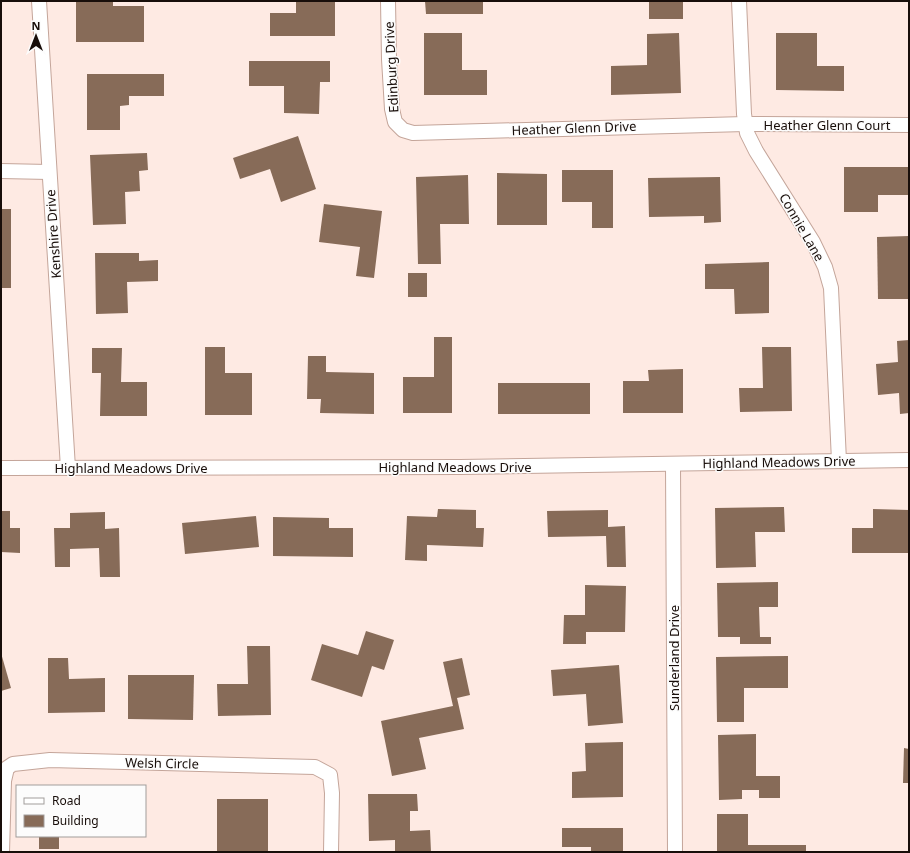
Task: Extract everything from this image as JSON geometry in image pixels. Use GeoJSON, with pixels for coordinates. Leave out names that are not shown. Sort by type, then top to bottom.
{"type":"FeatureCollection","features":[{"type":"Feature","properties":{"kind":"street","name":"Kenshire Drive"},"geometry":{"type":"LineString","coordinates":[[39,1],[68,468]]}},
{"type":"Feature","properties":{"kind":"street","name":"Edinburg Drive"},"geometry":{"type":"LineString","coordinates":[[388,1],[392,109],[395,122],[403,130]]}},
{"type":"Feature","properties":{"kind":"street","name":"Connie Lane"},"geometry":{"type":"LineString","coordinates":[[738,1],[744,114],[747,133],[756,151],[813,242],[825,267],[831,288],[839,461]]}},
{"type":"Feature","properties":{"kind":"street","name":"Heather Glenn Drive"},"geometry":{"type":"LineString","coordinates":[[403,130],[413,133],[745,124]]}},
{"type":"Feature","properties":{"kind":"street","name":"Heather Glenn Court"},"geometry":{"type":"LineString","coordinates":[[745,124],[909,125]]}},
{"type":"Feature","properties":{"kind":"street"},"geometry":{"type":"LineString","coordinates":[[1,171],[49,172]]}},
{"type":"Feature","properties":{"kind":"street","name":"Highland Meadows Drive"},"geometry":{"type":"LineString","coordinates":[[1,468],[460,467],[909,460]]}},
{"type":"Feature","properties":{"kind":"street","name":"Sunderland Drive"},"geometry":{"type":"LineString","coordinates":[[674,464],[675,852]]}},
{"type":"Feature","properties":{"kind":"street","name":"Welsh Circle"},"geometry":{"type":"LineString","coordinates":[[2,852],[4,781],[7,768],[13,764],[50,760],[315,767],[330,775],[332,793],[331,852]]}},
{"type":"Feature","properties":{"kind":"building"},"geometry":{"type":"Polygon","coordinates":[[[76,1],[113,1],[113,6],[144,6],[144,42],[76,42],[76,1]]]}},
{"type":"Feature","properties":{"kind":"building"},"geometry":{"type":"Polygon","coordinates":[[[296,1],[335,1],[335,36],[270,36],[270,13],[296,13],[296,1]]]}},
{"type":"Feature","properties":{"kind":"building"},"geometry":{"type":"Polygon","coordinates":[[[425,1],[483,1],[483,14],[426,14],[425,1]]]}},
{"type":"Feature","properties":{"kind":"building"},"geometry":{"type":"Polygon","coordinates":[[[649,1],[683,1],[683,19],[649,19],[649,1]]]}},
{"type":"Feature","properties":{"kind":"building"},"geometry":{"type":"Polygon","coordinates":[[[424,33],[462,33],[462,70],[487,70],[487,95],[424,95],[424,33]]]}},
{"type":"Feature","properties":{"kind":"building"},"geometry":{"type":"Polygon","coordinates":[[[679,33],[681,93],[611,95],[611,66],[647,65],[647,34],[679,33]]]}},
{"type":"Feature","properties":{"kind":"building"},"geometry":{"type":"Polygon","coordinates":[[[776,33],[817,33],[817,66],[844,66],[844,91],[776,90],[776,33]]]}},
{"type":"Feature","properties":{"kind":"building"},"geometry":{"type":"Polygon","coordinates":[[[249,61],[330,61],[330,82],[320,82],[319,114],[284,113],[284,86],[249,86],[249,61]]]}},
{"type":"Feature","properties":{"kind":"building"},"geometry":{"type":"Polygon","coordinates":[[[87,74],[164,74],[164,96],[129,96],[129,105],[120,106],[120,130],[87,130],[87,74]]]}},
{"type":"Feature","properties":{"kind":"building"},"geometry":{"type":"Polygon","coordinates":[[[298,136],[316,189],[281,202],[270,169],[240,179],[233,158],[298,136]]]}},
{"type":"Feature","properties":{"kind":"building"},"geometry":{"type":"Polygon","coordinates":[[[147,153],[148,170],[139,171],[140,191],[125,192],[126,224],[93,225],[90,155],[147,153]]]}},
{"type":"Feature","properties":{"kind":"building"},"geometry":{"type":"Polygon","coordinates":[[[844,167],[909,167],[909,195],[878,195],[878,212],[844,212],[844,167]]]}},
{"type":"Feature","properties":{"kind":"building"},"geometry":{"type":"Polygon","coordinates":[[[562,170],[613,170],[613,228],[592,228],[592,202],[562,202],[562,170]]]}},
{"type":"Feature","properties":{"kind":"building"},"geometry":{"type":"Polygon","coordinates":[[[497,173],[547,174],[547,225],[497,225],[497,173]]]}},
{"type":"Feature","properties":{"kind":"building"},"geometry":{"type":"Polygon","coordinates":[[[468,175],[469,224],[440,224],[441,264],[418,264],[416,177],[468,175]]]}},
{"type":"Feature","properties":{"kind":"building"},"geometry":{"type":"Polygon","coordinates":[[[720,177],[721,222],[704,223],[704,216],[649,217],[648,178],[720,177]]]}},
{"type":"Feature","properties":{"kind":"building"},"geometry":{"type":"Polygon","coordinates":[[[324,204],[382,211],[374,278],[356,276],[360,247],[319,242],[324,204]]]}},
{"type":"Feature","properties":{"kind":"building"},"geometry":{"type":"Polygon","coordinates":[[[1,209],[11,209],[11,288],[1,288],[1,209]]]}},
{"type":"Feature","properties":{"kind":"building"},"geometry":{"type":"Polygon","coordinates":[[[909,236],[909,299],[878,299],[877,237],[909,236]]]}},
{"type":"Feature","properties":{"kind":"building"},"geometry":{"type":"Polygon","coordinates":[[[95,253],[139,253],[139,261],[158,260],[158,281],[127,282],[128,313],[96,314],[95,253]]]}},
{"type":"Feature","properties":{"kind":"building"},"geometry":{"type":"Polygon","coordinates":[[[769,262],[769,313],[735,314],[734,289],[705,289],[705,264],[769,262]]]}},
{"type":"Feature","properties":{"kind":"building"},"geometry":{"type":"Polygon","coordinates":[[[408,273],[427,273],[427,297],[408,297],[408,273]]]}},
{"type":"Feature","properties":{"kind":"building"},"geometry":{"type":"Polygon","coordinates":[[[434,337],[452,337],[452,413],[403,413],[403,377],[434,377],[434,337]]]}},
{"type":"Feature","properties":{"kind":"building"},"geometry":{"type":"Polygon","coordinates":[[[909,340],[909,413],[900,414],[899,393],[878,395],[876,364],[898,362],[897,341],[909,340]]]}},
{"type":"Feature","properties":{"kind":"building"},"geometry":{"type":"Polygon","coordinates":[[[205,347],[225,347],[225,373],[252,373],[252,415],[205,415],[205,347]]]}},
{"type":"Feature","properties":{"kind":"building"},"geometry":{"type":"Polygon","coordinates":[[[762,347],[791,347],[792,411],[740,412],[739,388],[763,388],[762,347]]]}},
{"type":"Feature","properties":{"kind":"building"},"geometry":{"type":"Polygon","coordinates":[[[92,348],[122,348],[121,382],[147,382],[147,416],[100,416],[101,373],[92,373],[92,348]]]}},
{"type":"Feature","properties":{"kind":"building"},"geometry":{"type":"Polygon","coordinates":[[[308,356],[326,356],[326,372],[374,373],[374,414],[320,413],[321,399],[307,399],[308,356]]]}},
{"type":"Feature","properties":{"kind":"building"},"geometry":{"type":"Polygon","coordinates":[[[683,369],[683,413],[623,413],[623,381],[649,381],[648,370],[683,369]]]}},
{"type":"Feature","properties":{"kind":"building"},"geometry":{"type":"Polygon","coordinates":[[[498,383],[590,383],[590,414],[498,414],[498,383]]]}},
{"type":"Feature","properties":{"kind":"building"},"geometry":{"type":"Polygon","coordinates":[[[784,507],[785,532],[755,532],[756,567],[716,568],[715,508],[784,507]]]}},
{"type":"Feature","properties":{"kind":"building"},"geometry":{"type":"Polygon","coordinates":[[[438,509],[476,510],[476,528],[484,528],[483,547],[427,545],[427,561],[405,560],[407,516],[437,517],[438,509]]]}},
{"type":"Feature","properties":{"kind":"building"},"geometry":{"type":"Polygon","coordinates":[[[873,509],[909,510],[909,553],[852,553],[852,528],[873,528],[873,509]]]}},
{"type":"Feature","properties":{"kind":"building"},"geometry":{"type":"Polygon","coordinates":[[[608,510],[608,527],[625,526],[626,567],[607,567],[606,536],[548,537],[547,511],[608,510]]]}},
{"type":"Feature","properties":{"kind":"building"},"geometry":{"type":"Polygon","coordinates":[[[1,511],[10,511],[10,528],[20,528],[20,553],[1,552],[1,511]]]}},
{"type":"Feature","properties":{"kind":"building"},"geometry":{"type":"Polygon","coordinates":[[[105,512],[105,529],[119,528],[120,577],[100,577],[99,548],[70,549],[70,567],[55,567],[54,528],[70,528],[70,513],[105,512]]]}},
{"type":"Feature","properties":{"kind":"building"},"geometry":{"type":"Polygon","coordinates":[[[256,516],[259,547],[185,554],[182,523],[256,516]]]}},
{"type":"Feature","properties":{"kind":"building"},"geometry":{"type":"Polygon","coordinates":[[[273,517],[329,518],[329,528],[353,528],[353,557],[273,556],[273,517]]]}},
{"type":"Feature","properties":{"kind":"building"},"geometry":{"type":"Polygon","coordinates":[[[778,582],[778,607],[759,607],[760,637],[771,637],[771,644],[740,644],[740,637],[718,637],[717,583],[778,582]]]}},
{"type":"Feature","properties":{"kind":"building"},"geometry":{"type":"Polygon","coordinates":[[[585,585],[626,586],[625,632],[586,632],[586,644],[563,644],[564,615],[585,615],[585,585]]]}},
{"type":"Feature","properties":{"kind":"building"},"geometry":{"type":"Polygon","coordinates":[[[366,631],[394,640],[384,670],[372,666],[362,697],[311,680],[322,644],[358,655],[366,631]]]}},
{"type":"Feature","properties":{"kind":"building"},"geometry":{"type":"Polygon","coordinates":[[[247,646],[270,646],[271,715],[218,716],[217,684],[248,684],[247,646]]]}},
{"type":"Feature","properties":{"kind":"building"},"geometry":{"type":"Polygon","coordinates":[[[1,653],[11,688],[1,691],[1,653]]]}},
{"type":"Feature","properties":{"kind":"building"},"geometry":{"type":"Polygon","coordinates":[[[788,656],[788,688],[744,688],[744,722],[717,722],[716,657],[788,656]]]}},
{"type":"Feature","properties":{"kind":"building"},"geometry":{"type":"Polygon","coordinates":[[[48,658],[68,658],[69,679],[105,678],[105,712],[48,713],[48,658]]]}},
{"type":"Feature","properties":{"kind":"building"},"geometry":{"type":"Polygon","coordinates":[[[462,658],[470,695],[457,698],[464,729],[419,738],[426,769],[392,776],[381,721],[453,706],[443,662],[462,658]]]}},
{"type":"Feature","properties":{"kind":"building"},"geometry":{"type":"Polygon","coordinates":[[[619,665],[623,723],[588,726],[586,694],[553,696],[551,670],[619,665]]]}},
{"type":"Feature","properties":{"kind":"building"},"geometry":{"type":"Polygon","coordinates":[[[128,675],[194,675],[193,720],[128,719],[128,675]]]}},
{"type":"Feature","properties":{"kind":"building"},"geometry":{"type":"Polygon","coordinates":[[[756,734],[756,776],[780,776],[780,798],[759,798],[759,790],[742,790],[742,799],[719,800],[718,735],[756,734]]]}},
{"type":"Feature","properties":{"kind":"building"},"geometry":{"type":"Polygon","coordinates":[[[623,742],[623,797],[572,798],[572,772],[586,771],[585,743],[623,742]]]}},
{"type":"Feature","properties":{"kind":"building"},"geometry":{"type":"Polygon","coordinates":[[[904,748],[909,749],[909,783],[903,783],[904,748]]]}},
{"type":"Feature","properties":{"kind":"building"},"geometry":{"type":"Polygon","coordinates":[[[368,794],[417,794],[418,811],[410,811],[410,831],[430,830],[431,852],[395,852],[395,840],[369,841],[368,794]]]}},
{"type":"Feature","properties":{"kind":"building"},"geometry":{"type":"Polygon","coordinates":[[[217,799],[268,799],[268,852],[217,852],[217,799]]]}},
{"type":"Feature","properties":{"kind":"building"},"geometry":{"type":"Polygon","coordinates":[[[717,814],[748,814],[748,845],[806,845],[806,852],[717,852],[717,814]]]}},
{"type":"Feature","properties":{"kind":"building"},"geometry":{"type":"Polygon","coordinates":[[[562,828],[623,828],[623,852],[591,852],[591,847],[562,847],[562,828]]]}},
{"type":"Feature","properties":{"kind":"building"},"geometry":{"type":"Polygon","coordinates":[[[39,837],[59,837],[59,849],[39,849],[39,837]]]}}]}
